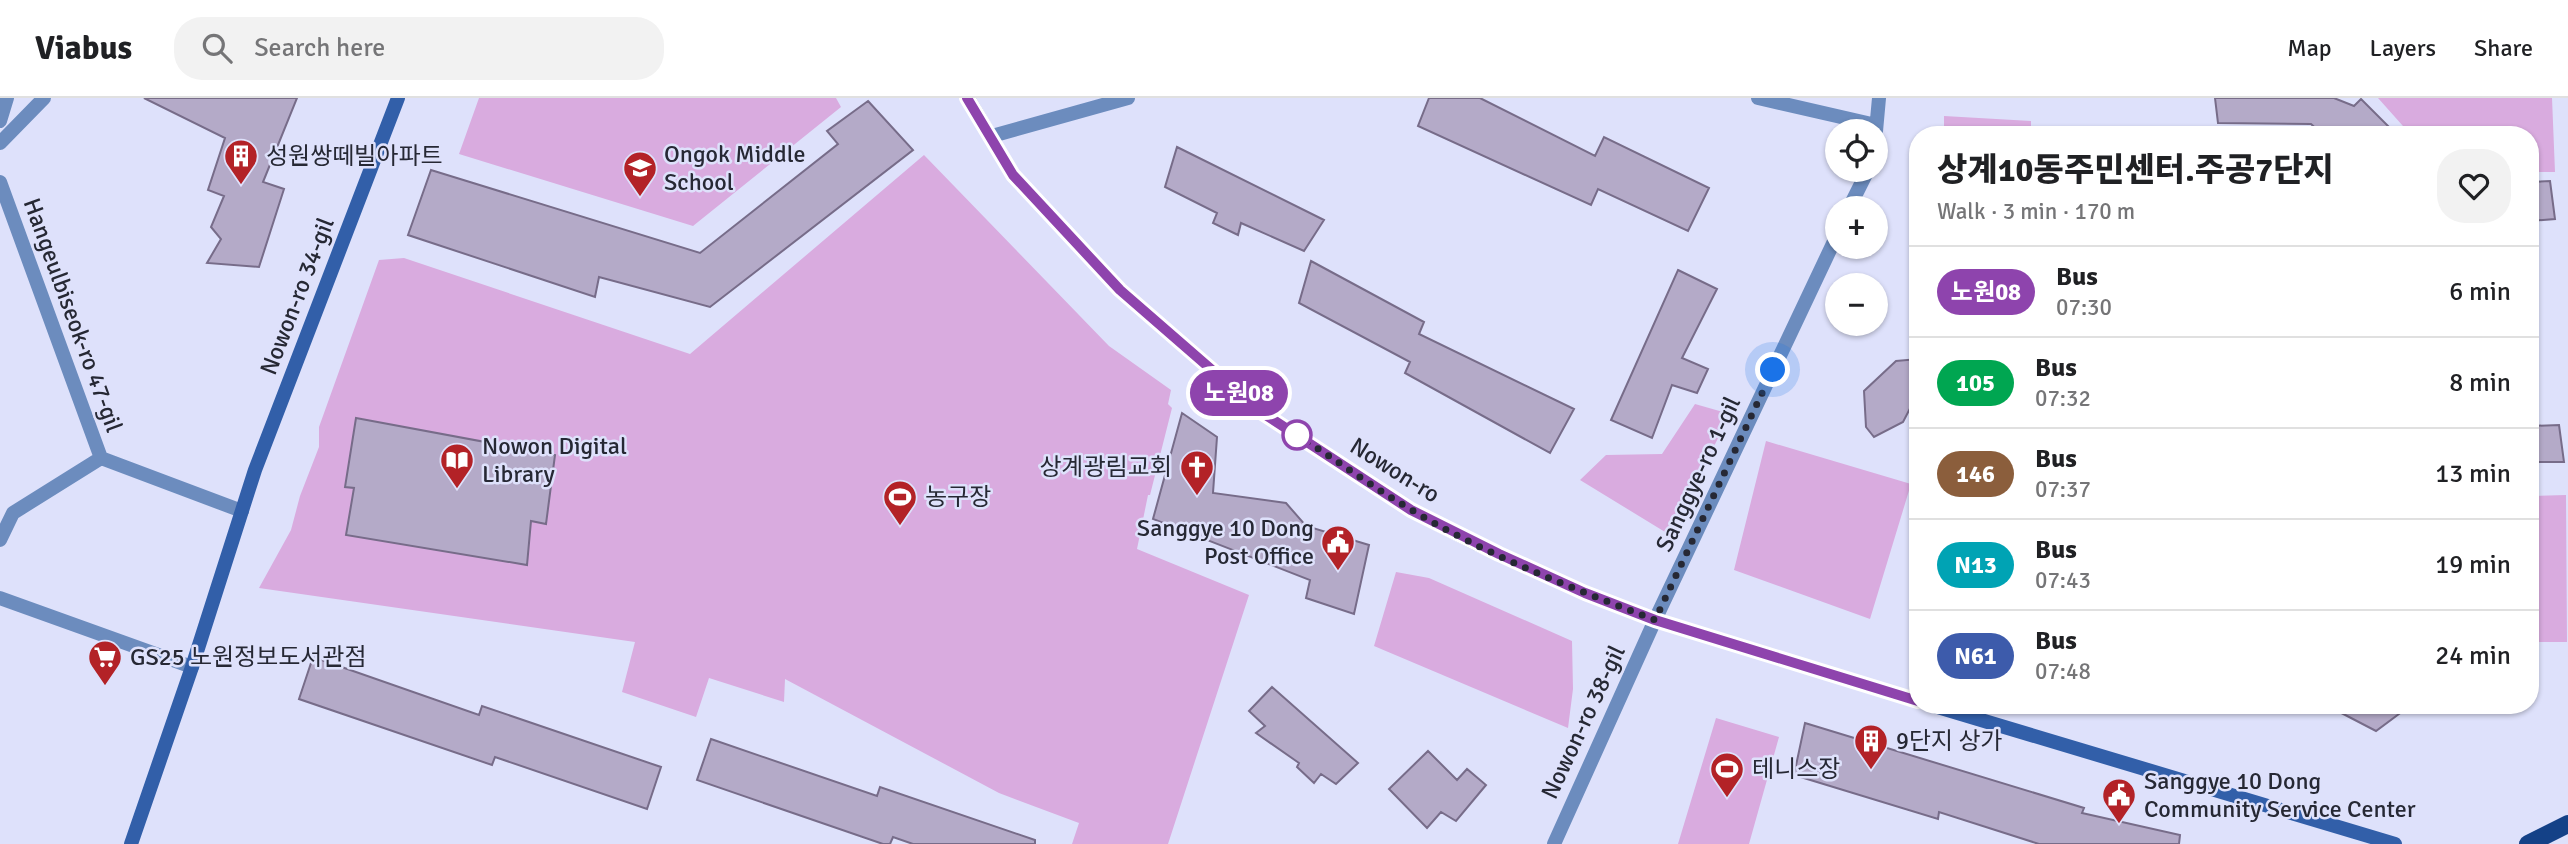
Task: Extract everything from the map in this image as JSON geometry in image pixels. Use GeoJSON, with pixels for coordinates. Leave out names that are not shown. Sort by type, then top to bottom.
{"type":"FeatureCollection","features":[{"type":"Feature","properties":{"kind":"main road","name":"Nowon-ro 34-gil"},"geometry":{"type":"LineString","coordinates":[[131,844],[192,667],[255,470],[398,98]]}},
{"type":"Feature","properties":{"kind":"main road","name":"Nowon-ro"},"geometry":{"type":"LineString","coordinates":[[968,98],[1013,175],[1120,290],[1258,410],[1411,510],[1513,561],[1655,620],[1909,698]]}},
{"type":"Feature","properties":{"kind":"main road"},"geometry":{"type":"LineString","coordinates":[[1961,714],[2395,844]]}},
{"type":"Feature","properties":{"kind":"main road"},"geometry":{"type":"LineString","coordinates":[[2528,844],[2568,824]]}},
{"type":"Feature","properties":{"kind":"street"},"geometry":{"type":"LineString","coordinates":[[0,121],[7,98]]}},
{"type":"Feature","properties":{"kind":"street"},"geometry":{"type":"LineString","coordinates":[[0,143],[44,98]]}},
{"type":"Feature","properties":{"kind":"street"},"geometry":{"type":"LineString","coordinates":[[992,136],[1128,98]]}},
{"type":"Feature","properties":{"kind":"street"},"geometry":{"type":"LineString","coordinates":[[1758,98],[1841,119]]}},
{"type":"Feature","properties":{"kind":"street"},"geometry":{"type":"LineString","coordinates":[[1877,119],[1879,98]]}},
{"type":"Feature","properties":{"kind":"street","name":"Hangeulbiseok-ro 47-gil"},"geometry":{"type":"LineString","coordinates":[[0,182],[100,458],[13,513],[0,540]]}},
{"type":"Feature","properties":{"kind":"street","name":"Sanggye-ro 1-gil"},"geometry":{"type":"LineString","coordinates":[[1655,620],[1826,259]]}},
{"type":"Feature","properties":{"kind":"street"},"geometry":{"type":"LineString","coordinates":[[100,458],[242,510]]}},
{"type":"Feature","properties":{"kind":"street"},"geometry":{"type":"LineString","coordinates":[[0,598],[192,667]]}},
{"type":"Feature","properties":{"kind":"street","name":"Nowon-ro 38-gil"},"geometry":{"type":"LineString","coordinates":[[1554,844],[1655,620]]}},
{"type":"Feature","properties":{"kind":"shaded area"},"geometry":{"type":"Polygon","coordinates":[[[479,98],[836,98],[841,107],[693,226],[459,154],[479,98]]]}},
{"type":"Feature","properties":{"kind":"shaded area"},"geometry":{"type":"Polygon","coordinates":[[[2378,98],[2552,98],[2555,172],[2539,172],[2539,126],[2403,126],[2378,98]]]}},
{"type":"Feature","properties":{"kind":"shaded area"},"geometry":{"type":"Polygon","coordinates":[[[1944,116],[2031,121],[2031,126],[1944,126],[1944,116]]]}},
{"type":"Feature","properties":{"kind":"shaded area"},"geometry":{"type":"Polygon","coordinates":[[[924,155],[1109,346],[1171,390],[1168,404],[1172,408],[1148,495],[1137,549],[1249,595],[1168,844],[1072,844],[1079,823],[999,793],[785,679],[784,702],[709,678],[696,717],[622,692],[635,642],[259,588],[291,530],[300,496],[319,447],[319,427],[379,260],[404,258],[690,354],[924,155]]]}},
{"type":"Feature","properties":{"kind":"shaded area"},"geometry":{"type":"Polygon","coordinates":[[[1695,404],[1730,414],[1670,535],[1580,480],[1606,455],[1662,454],[1695,404]]]}},
{"type":"Feature","properties":{"kind":"shaded area"},"geometry":{"type":"Polygon","coordinates":[[[1766,441],[1909,483],[1870,619],[1734,570],[1766,441]]]}},
{"type":"Feature","properties":{"kind":"shaded area"},"geometry":{"type":"Polygon","coordinates":[[[2566,495],[2567,642],[2539,642],[2539,496],[2566,495]]]}},
{"type":"Feature","properties":{"kind":"shaded area"},"geometry":{"type":"Polygon","coordinates":[[[1396,572],[1429,578],[1572,641],[1573,689],[1568,728],[1374,646],[1396,572]]]}},
{"type":"Feature","properties":{"kind":"shaded area","name":"테니스장"},"geometry":{"type":"Polygon","coordinates":[[[1716,718],[1779,737],[1749,844],[1678,844],[1716,718]]]}},
{"type":"Feature","properties":{"kind":"building","name":"성원쌍떼빌아파트"},"geometry":{"type":"Polygon","coordinates":[[[144,98],[297,98],[263,182],[284,189],[259,267],[207,263],[221,239],[211,227],[224,196],[208,190],[225,138],[144,98]]]}},
{"type":"Feature","properties":{"kind":"building"},"geometry":{"type":"Polygon","coordinates":[[[1429,98],[1480,98],[1595,156],[1604,137],[1709,188],[1688,231],[1598,189],[1591,205],[1418,126],[1429,98]]]}},
{"type":"Feature","properties":{"kind":"building"},"geometry":{"type":"Polygon","coordinates":[[[2215,98],[2334,98],[2354,106],[2361,99],[2388,126],[2313,126],[2218,123],[2215,98]]]}},
{"type":"Feature","properties":{"kind":"building"},"geometry":{"type":"Polygon","coordinates":[[[868,101],[913,150],[710,307],[599,277],[595,297],[408,235],[431,170],[700,253],[838,144],[827,131],[868,101]]]}},
{"type":"Feature","properties":{"kind":"building"},"geometry":{"type":"Polygon","coordinates":[[[1177,147],[1324,220],[1304,251],[1241,223],[1238,235],[1213,223],[1217,213],[1165,187],[1177,147]]]}},
{"type":"Feature","properties":{"kind":"building"},"geometry":{"type":"Polygon","coordinates":[[[2550,181],[2555,219],[2539,220],[2539,182],[2550,181]]]}},
{"type":"Feature","properties":{"kind":"building"},"geometry":{"type":"Polygon","coordinates":[[[1311,261],[1424,322],[1419,334],[1574,409],[1550,453],[1405,373],[1410,362],[1299,303],[1311,261]]]}},
{"type":"Feature","properties":{"kind":"building"},"geometry":{"type":"Polygon","coordinates":[[[1678,270],[1717,289],[1682,358],[1708,369],[1697,393],[1672,385],[1652,438],[1611,420],[1678,270]]]}},
{"type":"Feature","properties":{"kind":"building"},"geometry":{"type":"Polygon","coordinates":[[[1909,360],[1909,410],[1903,422],[1874,437],[1866,427],[1864,391],[1896,361],[1909,360]]]}},
{"type":"Feature","properties":{"kind":"building","name":"상계광림교회"},"geometry":{"type":"Polygon","coordinates":[[[1182,413],[1217,437],[1213,493],[1286,503],[1306,526],[1369,545],[1354,614],[1306,598],[1310,580],[1153,519],[1182,413]]]}},
{"type":"Feature","properties":{"kind":"building","name":"Nowon Digital Library"},"geometry":{"type":"Polygon","coordinates":[[[356,418],[555,455],[546,524],[531,521],[527,565],[346,535],[354,488],[345,487],[356,418]]]}},
{"type":"Feature","properties":{"kind":"building"},"geometry":{"type":"Polygon","coordinates":[[[2559,425],[2564,462],[2539,462],[2539,426],[2559,425]]]}},
{"type":"Feature","properties":{"kind":"building"},"geometry":{"type":"Polygon","coordinates":[[[313,657],[479,715],[482,706],[661,767],[647,809],[495,757],[492,765],[299,699],[313,657]]]}},
{"type":"Feature","properties":{"kind":"building"},"geometry":{"type":"Polygon","coordinates":[[[1272,687],[1358,763],[1336,784],[1321,774],[1314,783],[1297,767],[1299,763],[1256,733],[1265,726],[1249,711],[1272,687]]]}},
{"type":"Feature","properties":{"kind":"building"},"geometry":{"type":"Polygon","coordinates":[[[2343,714],[2399,714],[2376,731],[2343,714]]]}},
{"type":"Feature","properties":{"kind":"building"},"geometry":{"type":"Polygon","coordinates":[[[1805,723],[2084,808],[2082,813],[2180,835],[2179,844],[2039,844],[1939,812],[1938,819],[1794,775],[1805,723]]]}},
{"type":"Feature","properties":{"kind":"building"},"geometry":{"type":"Polygon","coordinates":[[[711,739],[877,796],[880,787],[1035,840],[1035,844],[913,844],[893,837],[890,844],[883,844],[697,780],[711,739]]]}},
{"type":"Feature","properties":{"kind":"building"},"geometry":{"type":"Polygon","coordinates":[[[1428,751],[1457,780],[1467,769],[1486,785],[1456,821],[1441,812],[1427,828],[1389,789],[1428,751]]]}},
{"type":"Feature","properties":{"kind":"bus line","name":"노원08"},"geometry":{"type":"LineString","coordinates":[[967,98],[1013,175],[1120,290],[1258,410],[1411,510],[1477,544],[1585,593],[1655,620],[1909,698]]}},
{"type":"Feature","properties":{"kind":"place","name":"성원쌍떼빌아파트"},"geometry":{"type":"Point","coordinates":[241,186]}},
{"type":"Feature","properties":{"kind":"place","name":"Ongok Middle School"},"geometry":{"type":"Point","coordinates":[640,198]}},
{"type":"Feature","properties":{"kind":"place","name":"Nowon Digital Library"},"geometry":{"type":"Point","coordinates":[457,490]}},
{"type":"Feature","properties":{"kind":"place","name":"상계광림교회"},"geometry":{"type":"Point","coordinates":[1197,497]}},
{"type":"Feature","properties":{"kind":"place","name":"농구장"},"geometry":{"type":"Point","coordinates":[900,527]}},
{"type":"Feature","properties":{"kind":"place","name":"Sanggye 10 Dong Post Office"},"geometry":{"type":"Point","coordinates":[1338,572]}},
{"type":"Feature","properties":{"kind":"place","name":"GS25 노원정보도서관점"},"geometry":{"type":"Point","coordinates":[105,687]}},
{"type":"Feature","properties":{"kind":"place","name":"9단지 상가"},"geometry":{"type":"Point","coordinates":[1871,771]}},
{"type":"Feature","properties":{"kind":"place","name":"테니스장"},"geometry":{"type":"Point","coordinates":[1727,799]}},
{"type":"Feature","properties":{"kind":"place","name":"Sanggye 10 Dong Community Service Center"},"geometry":{"type":"Point","coordinates":[2119,825]}},
{"type":"Feature","properties":{"kind":"route"},"geometry":{"type":"LineString","coordinates":[[1297,435],[1411,510],[1477,544],[1585,593],[1655,620],[1773,370]]}}]}
